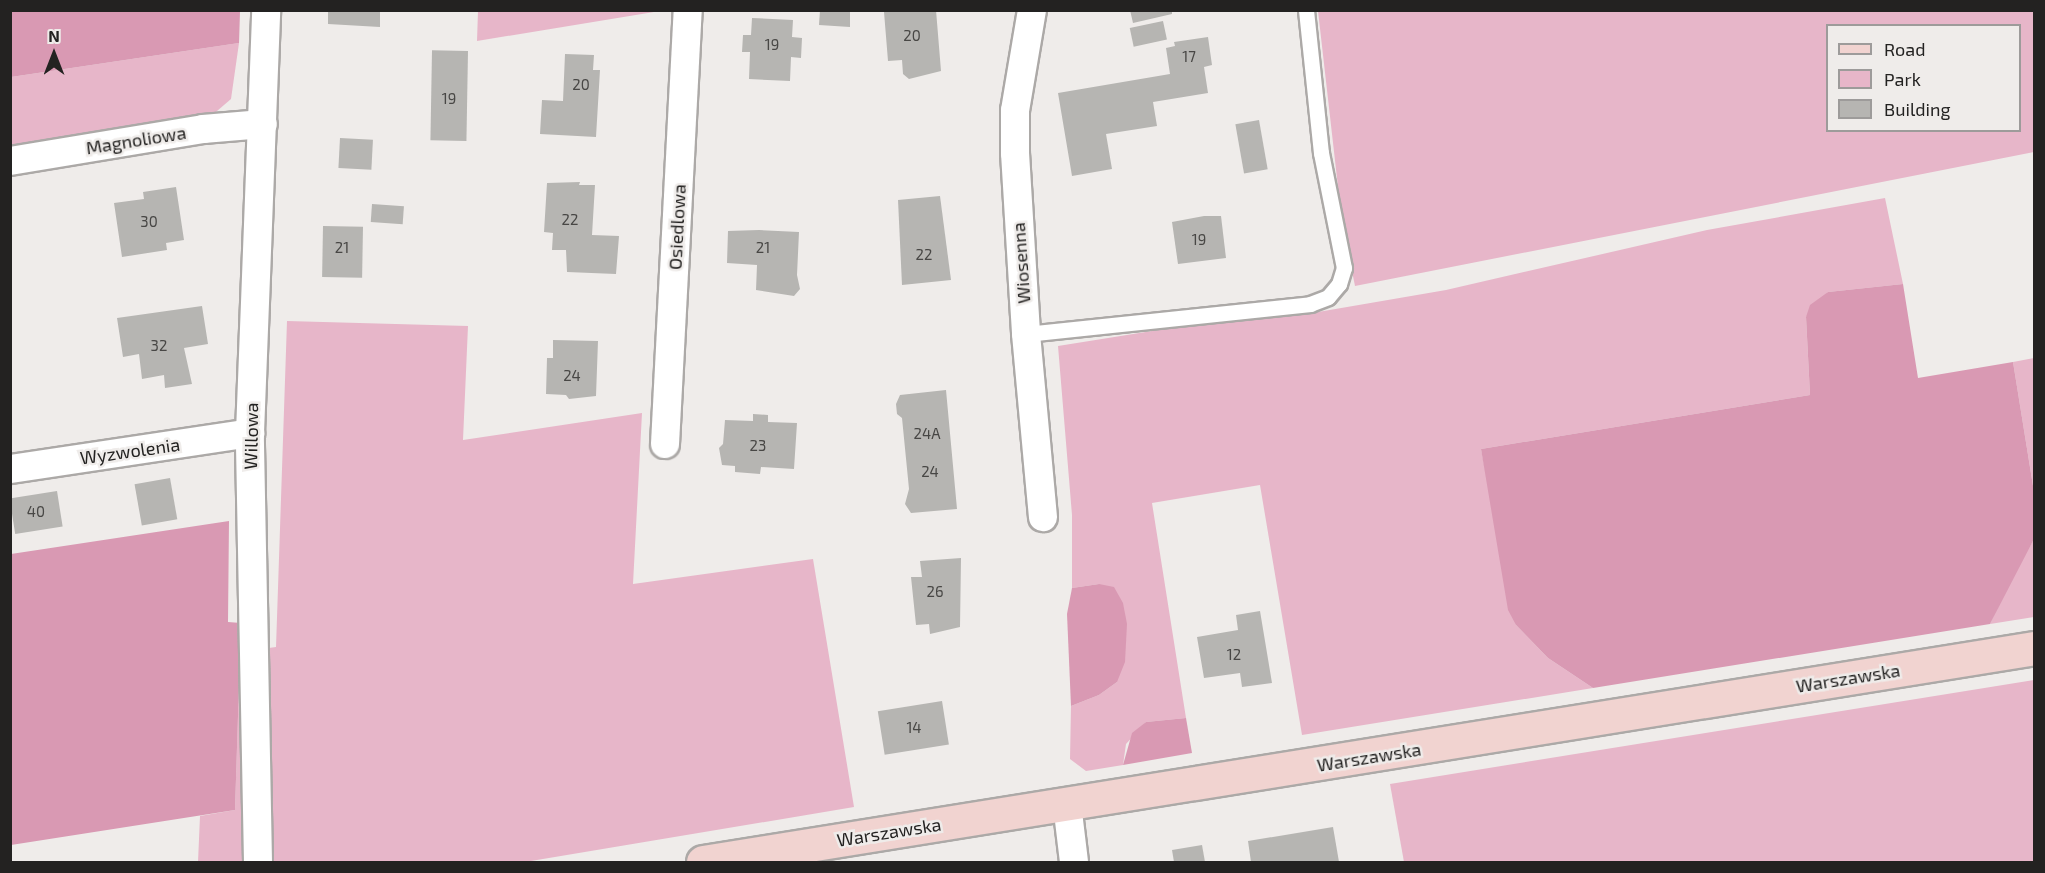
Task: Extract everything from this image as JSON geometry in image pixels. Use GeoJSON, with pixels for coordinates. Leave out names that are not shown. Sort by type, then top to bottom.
{"type":"FeatureCollection","features":[{"type":"Feature","properties":{"kind":"street","name":"Willowa"},"geometry":{"type":"LineString","coordinates":[[258,862],[250,434],[266,10]]}},
{"type":"Feature","properties":{"kind":"street","name":"Osiedlowa"},"geometry":{"type":"LineString","coordinates":[[666,444],[688,10]]}},
{"type":"Feature","properties":{"kind":"street","name":"Wiosenna"},"geometry":{"type":"LineString","coordinates":[[1032,10],[1015,111],[1026,334],[1043,517]]}},
{"type":"Feature","properties":{"kind":"street","name":"Magnoliowa"},"geometry":{"type":"LineString","coordinates":[[10,161],[203,129],[263,124]]}},
{"type":"Feature","properties":{"kind":"street","name":"Wyzwolenia"},"geometry":{"type":"LineString","coordinates":[[10,469],[250,434]]}},
{"type":"Feature","properties":{"kind":"street","name":"Warszawska"},"geometry":{"type":"LineString","coordinates":[[703,862],[738,860],[1066,804],[2034,648]]}},
{"type":"Feature","properties":{"kind":"street"},"geometry":{"type":"LineString","coordinates":[[1066,804],[1074,862]]}},
{"type":"Feature","properties":{"kind":"lane"},"geometry":{"type":"LineString","coordinates":[[1026,334],[1310,304],[1328,297],[1339,284],[1344,268],[1321,153],[1306,10]]}},
{"type":"Feature","properties":{"kind":"green space"},"geometry":{"type":"Polygon","coordinates":[[[478,10],[660,11],[477,41],[478,10]]]}},
{"type":"Feature","properties":{"kind":"green space"},"geometry":{"type":"Polygon","coordinates":[[[1318,11],[2034,11],[2034,152],[1355,286],[1342,222],[1318,11]]]}},
{"type":"Feature","properties":{"kind":"green space"},"geometry":{"type":"Polygon","coordinates":[[[239,43],[231,99],[210,117],[11,147],[11,77],[239,43]]]}},
{"type":"Feature","properties":{"kind":"green space"},"geometry":{"type":"Polygon","coordinates":[[[1885,198],[1903,284],[1828,292],[1806,317],[1810,395],[1481,449],[1516,625],[1548,658],[1593,688],[1302,735],[1260,485],[1152,503],[1186,718],[1146,722],[1126,744],[1123,765],[1086,771],[1070,759],[1071,706],[1099,695],[1117,682],[1099,584],[1072,588],[1072,515],[1058,346],[1227,319],[1318,312],[1446,290],[1707,230],[1885,198]]]}},
{"type":"Feature","properties":{"kind":"green space"},"geometry":{"type":"Polygon","coordinates":[[[287,321],[468,326],[463,440],[642,413],[633,584],[813,559],[854,807],[525,862],[198,862],[200,816],[235,810],[240,652],[276,647],[287,321]]]}},
{"type":"Feature","properties":{"kind":"green space"},"geometry":{"type":"Polygon","coordinates":[[[2034,358],[2034,492],[2013,362],[2034,358]]]}},
{"type":"Feature","properties":{"kind":"green space"},"geometry":{"type":"Polygon","coordinates":[[[2034,539],[2034,617],[1990,624],[2015,572],[2034,539]]]}},
{"type":"Feature","properties":{"kind":"green space"},"geometry":{"type":"Polygon","coordinates":[[[2034,680],[2034,862],[1404,862],[1390,784],[2034,680]]]}},
{"type":"Feature","properties":{"kind":"shaded area"},"geometry":{"type":"Polygon","coordinates":[[[11,10],[240,11],[239,43],[11,77],[11,10]]]}},
{"type":"Feature","properties":{"kind":"shaded area"},"geometry":{"type":"Polygon","coordinates":[[[1903,284],[1918,378],[2013,362],[2034,492],[2034,539],[1990,624],[1593,688],[1548,658],[1516,625],[1508,610],[1481,449],[1810,395],[1806,317],[1810,305],[1828,292],[1903,284]]]}},
{"type":"Feature","properties":{"kind":"shaded area"},"geometry":{"type":"Polygon","coordinates":[[[229,521],[228,622],[241,623],[235,810],[11,845],[11,554],[229,521]]]}},
{"type":"Feature","properties":{"kind":"shaded area"},"geometry":{"type":"Polygon","coordinates":[[[1099,584],[1114,587],[1123,603],[1127,624],[1125,662],[1117,682],[1099,695],[1071,706],[1067,614],[1072,588],[1099,584]]]}},
{"type":"Feature","properties":{"kind":"shaded area"},"geometry":{"type":"Polygon","coordinates":[[[1186,718],[1192,753],[1123,765],[1132,733],[1146,722],[1186,718]]]}},
{"type":"Feature","properties":{"kind":"building"},"geometry":{"type":"Polygon","coordinates":[[[328,10],[380,10],[380,27],[328,24],[328,10]]]}},
{"type":"Feature","properties":{"kind":"building"},"geometry":{"type":"Polygon","coordinates":[[[820,10],[850,10],[850,27],[819,25],[820,10]]]}},
{"type":"Feature","properties":{"kind":"building"},"geometry":{"type":"Polygon","coordinates":[[[887,10],[936,10],[941,71],[909,79],[903,74],[902,60],[888,61],[884,12],[887,10]]]}},
{"type":"Feature","properties":{"kind":"building"},"geometry":{"type":"Polygon","coordinates":[[[1130,10],[1172,10],[1172,14],[1133,23],[1130,10]]]}},
{"type":"Feature","properties":{"kind":"building"},"geometry":{"type":"Polygon","coordinates":[[[752,18],[793,20],[792,37],[802,38],[801,58],[791,57],[790,81],[749,79],[750,52],[742,52],[743,35],[751,35],[752,18]]]}},
{"type":"Feature","properties":{"kind":"building"},"geometry":{"type":"Polygon","coordinates":[[[1163,21],[1167,40],[1134,47],[1130,28],[1163,21]]]}},
{"type":"Feature","properties":{"kind":"building"},"geometry":{"type":"Polygon","coordinates":[[[1208,37],[1212,65],[1204,67],[1208,93],[1153,102],[1157,126],[1106,134],[1112,169],[1072,176],[1058,93],[1170,74],[1166,48],[1175,46],[1174,42],[1208,37]]]}},
{"type":"Feature","properties":{"kind":"building"},"geometry":{"type":"Polygon","coordinates":[[[432,50],[468,51],[466,141],[430,140],[432,50]]]}},
{"type":"Feature","properties":{"kind":"building"},"geometry":{"type":"Polygon","coordinates":[[[565,54],[594,55],[593,70],[600,70],[596,137],[540,134],[542,100],[563,101],[565,54]]]}},
{"type":"Feature","properties":{"kind":"building"},"geometry":{"type":"Polygon","coordinates":[[[1259,120],[1268,169],[1244,173],[1235,124],[1259,120]]]}},
{"type":"Feature","properties":{"kind":"building"},"geometry":{"type":"Polygon","coordinates":[[[340,138],[373,140],[371,170],[338,168],[340,138]]]}},
{"type":"Feature","properties":{"kind":"building"},"geometry":{"type":"Polygon","coordinates":[[[580,182],[579,185],[595,185],[592,235],[619,236],[616,274],[567,272],[566,250],[552,250],[553,233],[544,232],[547,183],[580,182]]]}},
{"type":"Feature","properties":{"kind":"building"},"geometry":{"type":"Polygon","coordinates":[[[176,187],[184,240],[166,243],[167,250],[122,257],[114,203],[144,199],[143,192],[176,187]]]}},
{"type":"Feature","properties":{"kind":"building"},"geometry":{"type":"Polygon","coordinates":[[[940,196],[951,280],[902,285],[898,200],[940,196]]]}},
{"type":"Feature","properties":{"kind":"building"},"geometry":{"type":"Polygon","coordinates":[[[372,204],[404,206],[403,224],[371,222],[372,204]]]}},
{"type":"Feature","properties":{"kind":"building"},"geometry":{"type":"Polygon","coordinates":[[[1204,216],[1221,216],[1226,258],[1178,264],[1172,222],[1204,216]]]}},
{"type":"Feature","properties":{"kind":"building"},"geometry":{"type":"Polygon","coordinates":[[[323,226],[363,227],[362,278],[322,277],[323,226]]]}},
{"type":"Feature","properties":{"kind":"building"},"geometry":{"type":"Polygon","coordinates":[[[728,231],[799,232],[797,275],[800,289],[794,296],[756,290],[757,265],[727,263],[728,231]]]}},
{"type":"Feature","properties":{"kind":"building"},"geometry":{"type":"Polygon","coordinates":[[[202,306],[208,344],[184,348],[192,384],[165,388],[164,375],[142,379],[139,354],[123,357],[117,318],[202,306]]]}},
{"type":"Feature","properties":{"kind":"building"},"geometry":{"type":"Polygon","coordinates":[[[553,340],[598,341],[596,396],[569,399],[566,395],[546,394],[547,358],[553,358],[553,340]]]}},
{"type":"Feature","properties":{"kind":"building"},"geometry":{"type":"Polygon","coordinates":[[[946,390],[957,509],[911,513],[905,504],[909,489],[902,418],[897,414],[896,404],[900,395],[946,390]]]}},
{"type":"Feature","properties":{"kind":"building"},"geometry":{"type":"Polygon","coordinates":[[[753,414],[768,415],[768,422],[797,423],[794,469],[761,467],[760,474],[735,472],[735,466],[722,465],[719,448],[723,444],[725,420],[753,421],[753,414]]]}},
{"type":"Feature","properties":{"kind":"building"},"geometry":{"type":"Polygon","coordinates":[[[170,478],[177,519],[142,526],[135,484],[170,478]]]}},
{"type":"Feature","properties":{"kind":"building"},"geometry":{"type":"Polygon","coordinates":[[[57,491],[63,527],[15,534],[10,498],[57,491]]]}},
{"type":"Feature","properties":{"kind":"building"},"geometry":{"type":"Polygon","coordinates":[[[961,558],[960,627],[930,634],[929,624],[916,625],[911,577],[922,577],[920,561],[961,558]]]}},
{"type":"Feature","properties":{"kind":"building"},"geometry":{"type":"Polygon","coordinates":[[[1260,611],[1272,683],[1242,687],[1240,673],[1204,678],[1197,637],[1238,630],[1236,615],[1260,611]]]}},
{"type":"Feature","properties":{"kind":"building"},"geometry":{"type":"Polygon","coordinates":[[[942,701],[949,744],[885,755],[878,711],[942,701]]]}},
{"type":"Feature","properties":{"kind":"building"},"geometry":{"type":"Polygon","coordinates":[[[1333,827],[1339,862],[1251,862],[1248,841],[1333,827]]]}},
{"type":"Feature","properties":{"kind":"building"},"geometry":{"type":"Polygon","coordinates":[[[1202,845],[1205,862],[1174,862],[1172,850],[1202,845]]]}}]}
